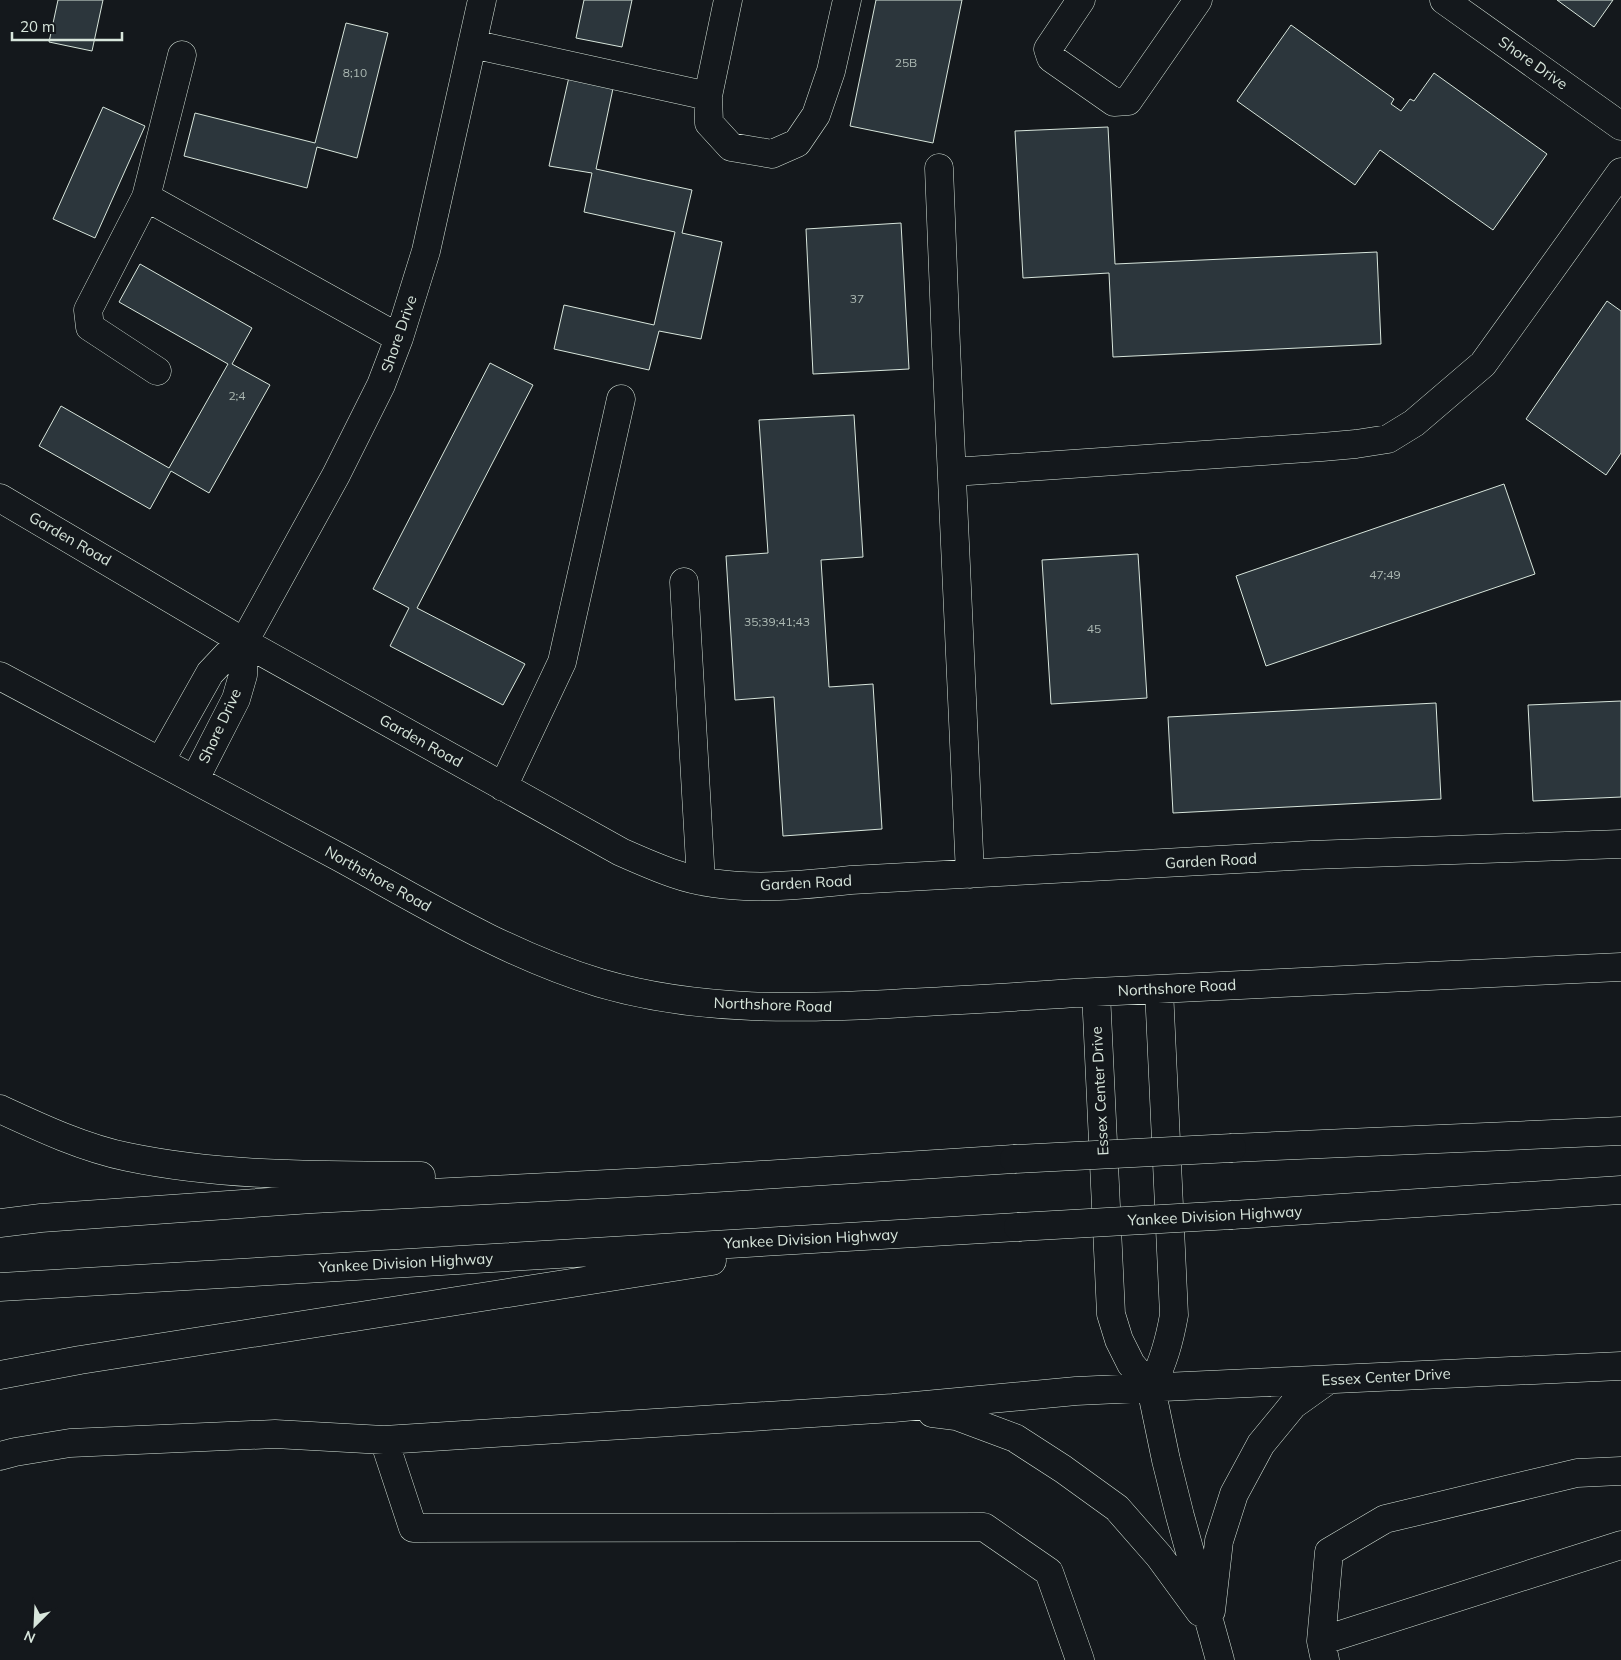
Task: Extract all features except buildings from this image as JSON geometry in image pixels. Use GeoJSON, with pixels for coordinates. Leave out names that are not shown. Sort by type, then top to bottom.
{"type":"FeatureCollection","features":[{"type":"Feature","properties":{"kind":"main road","name":"Shore Drive"},"geometry":{"type":"LineString","coordinates":[[161,760],[210,674],[227,655],[244,642],[336,475],[381,385],[400,338],[426,251],[482,0]]}},
{"type":"Feature","properties":{"kind":"main road"},"geometry":{"type":"LineString","coordinates":[[728,0],[708,96],[709,123],[730,147],[772,154],[797,143],[816,116],[831,71],[847,0]]}},
{"type":"Feature","properties":{"kind":"main road"},"geometry":{"type":"LineString","coordinates":[[1081,0],[1048,49],[1051,58],[1114,102],[1128,101],[1198,0]]}},
{"type":"Feature","properties":{"kind":"main road","name":"Shore Drive"},"geometry":{"type":"LineString","coordinates":[[1444,0],[1621,126]]}},
{"type":"Feature","properties":{"kind":"main road"},"geometry":{"type":"LineString","coordinates":[[472,44],[708,96]]}},
{"type":"Feature","properties":{"kind":"main road"},"geometry":{"type":"LineString","coordinates":[[157,372],[90,327],[88,310],[146,197],[182,55]]}},
{"type":"Feature","properties":{"kind":"main road"},"geometry":{"type":"LineString","coordinates":[[939,168],[970,874]]}},
{"type":"Feature","properties":{"kind":"main road"},"geometry":{"type":"LineString","coordinates":[[953,472],[1330,446],[1388,439],[1414,423],[1483,364],[1621,172]]}},
{"type":"Feature","properties":{"kind":"main road"},"geometry":{"type":"LineString","coordinates":[[146,197],[400,338]]}},
{"type":"Feature","properties":{"kind":"main road"},"geometry":{"type":"LineString","coordinates":[[503,787],[562,662],[621,399]]}},
{"type":"Feature","properties":{"kind":"main road","name":"Garden Road"},"geometry":{"type":"LineString","coordinates":[[0,498],[244,642],[621,852],[676,875],[702,881],[748,886],[790,887],[851,880],[1311,855],[1621,844]]}},
{"type":"Feature","properties":{"kind":"main road"},"geometry":{"type":"LineString","coordinates":[[684,582],[702,881]]}},
{"type":"Feature","properties":{"kind":"main road","name":"Shore Drive"},"geometry":{"type":"LineString","coordinates":[[195,779],[236,699],[243,675],[244,642]]}},
{"type":"Feature","properties":{"kind":"main road","name":"Northshore Road"},"geometry":{"type":"LineString","coordinates":[[0,676],[161,760],[503,945],[549,965],[600,983],[641,992],[697,1002],[786,1007],[832,1007],[1096,992],[1621,967]]}},
{"type":"Feature","properties":{"kind":"main road"},"geometry":{"type":"LineString","coordinates":[[1159,989],[1174,1315],[1169,1344],[1151,1388],[1180,1516],[1220,1660]]}},
{"type":"Feature","properties":{"kind":"main road","name":"Essex Center Drive"},"geometry":{"type":"LineString","coordinates":[[1096,992],[1111,1314],[1119,1340],[1131,1364],[1151,1388],[1621,1366]]}},
{"type":"Feature","properties":{"kind":"main road"},"geometry":{"type":"LineString","coordinates":[[0,1109],[87,1146],[127,1157],[199,1168],[288,1174],[667,1180]]}},
{"type":"Feature","properties":{"kind":"main road"},"geometry":{"type":"LineString","coordinates":[[0,1223],[41,1218],[312,1199],[1014,1159],[1621,1131]]}},
{"type":"Feature","properties":{"kind":"main road","name":"Yankee Division Highway"},"geometry":{"type":"LineString","coordinates":[[0,1287],[1232,1215],[1621,1190]]}},
{"type":"Feature","properties":{"kind":"main road"},"geometry":{"type":"LineString","coordinates":[[0,1375],[80,1360],[872,1236]]}},
{"type":"Feature","properties":{"kind":"main road"},"geometry":{"type":"LineString","coordinates":[[1210,1625],[1219,1540],[1234,1494],[1261,1444],[1293,1405],[1328,1380]]}},
{"type":"Feature","properties":{"kind":"main road"},"geometry":{"type":"LineString","coordinates":[[0,1456],[63,1444],[89,1442],[274,1434],[384,1440],[893,1408],[1076,1391],[1151,1388]]}},
{"type":"Feature","properties":{"kind":"main road"},"geometry":{"type":"LineString","coordinates":[[893,1408],[956,1416],[1014,1438],[1064,1469],[1117,1508],[1159,1556],[1210,1625]]}},
{"type":"Feature","properties":{"kind":"main road"},"geometry":{"type":"LineString","coordinates":[[384,1440],[413,1528],[984,1527],[1049,1572],[1080,1660]]}},
{"type":"Feature","properties":{"kind":"main road"},"geometry":{"type":"LineString","coordinates":[[1621,1471],[1576,1473],[1385,1519],[1329,1552],[1323,1651],[1621,1545]]}}]}
